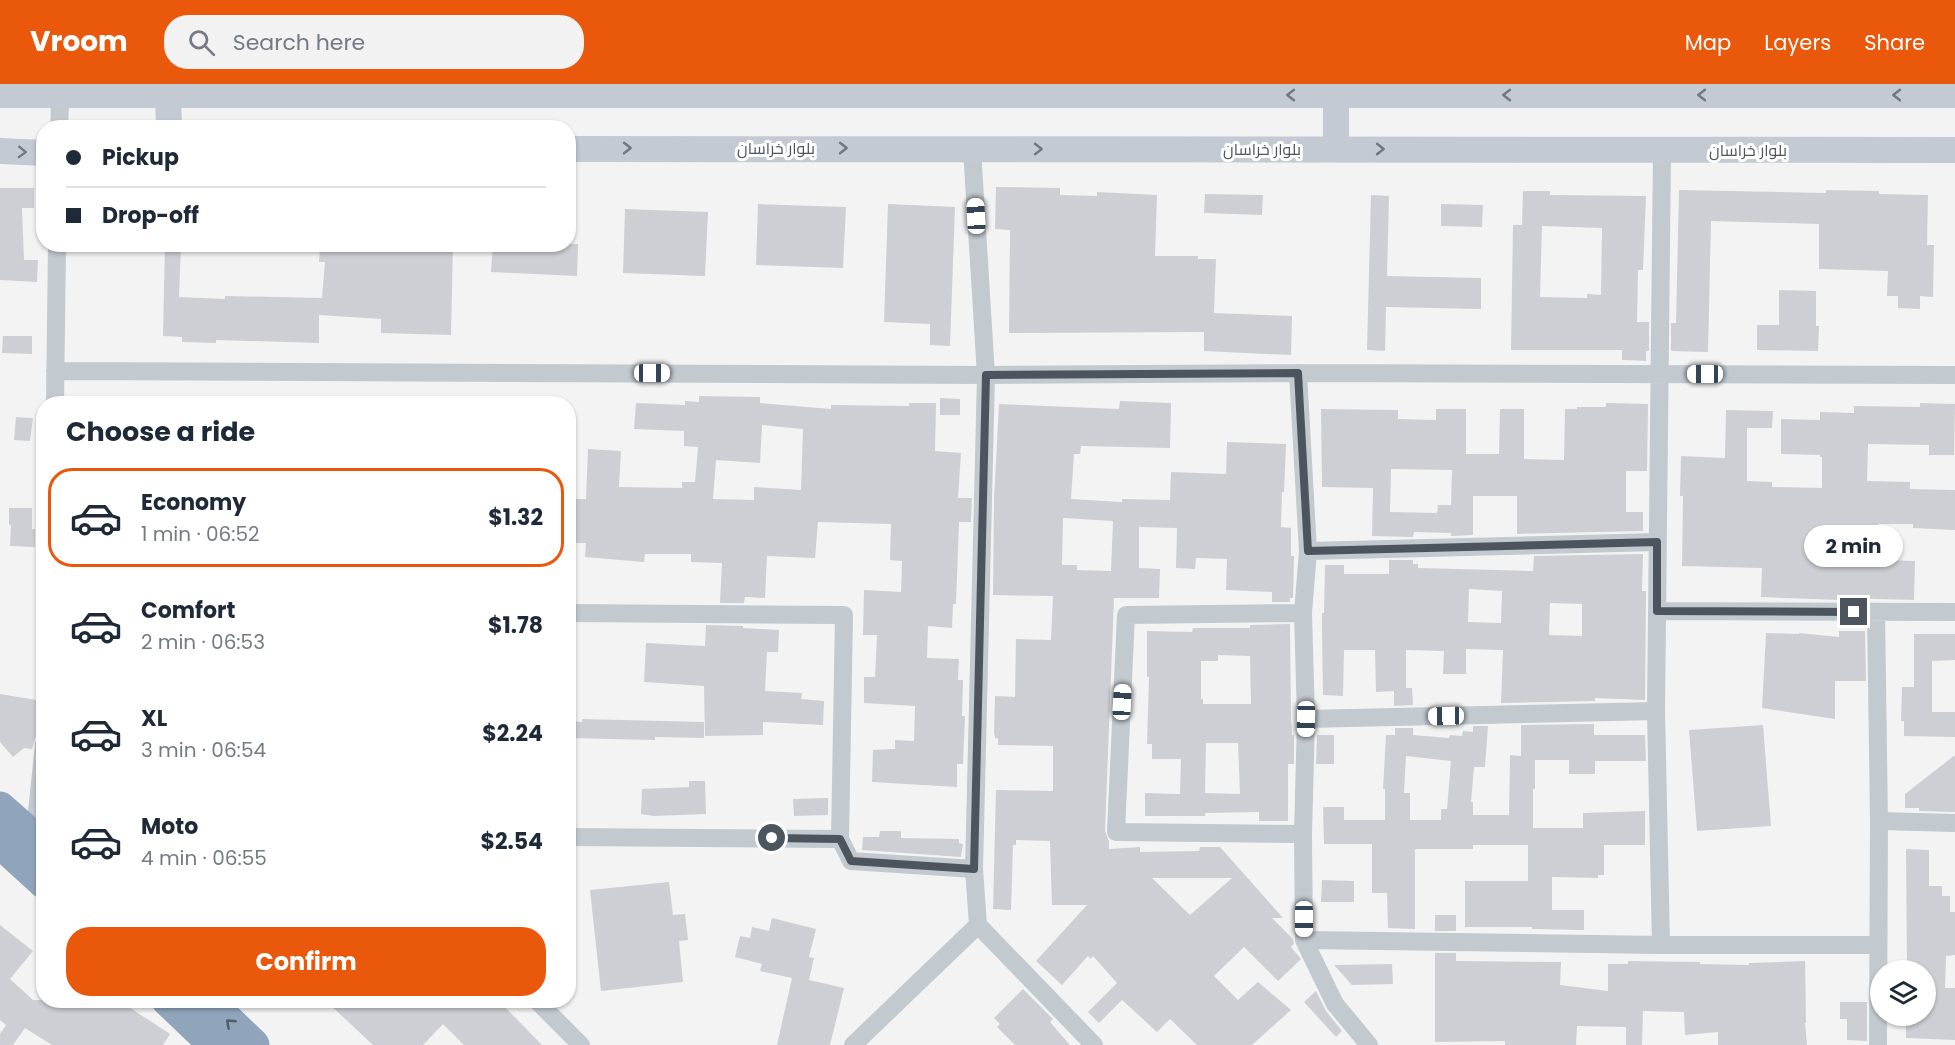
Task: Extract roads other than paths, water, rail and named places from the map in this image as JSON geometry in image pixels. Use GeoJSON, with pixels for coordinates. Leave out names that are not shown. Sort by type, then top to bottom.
{"type":"FeatureCollection","features":[{"type":"Feature","properties":{"kind":"highway"},"geometry":{"type":"LineString","coordinates":[[0,808],[36,856]]}},
{"type":"Feature","properties":{"kind":"highway"},"geometry":{"type":"LineString","coordinates":[[0,842],[36,858]]}},
{"type":"Feature","properties":{"kind":"highway"},"geometry":{"type":"LineString","coordinates":[[176,1008],[215,1045]]}},
{"type":"Feature","properties":{"kind":"highway"},"geometry":{"type":"LineString","coordinates":[[214,1008],[253,1045]]}},
{"type":"Feature","properties":{"kind":"main road"},"geometry":{"type":"LineString","coordinates":[[0,95],[61,90],[168,95],[1955,95]]}},
{"type":"Feature","properties":{"kind":"main road"},"geometry":{"type":"LineString","coordinates":[[168,95],[169,120]]}},
{"type":"Feature","properties":{"kind":"main road"},"geometry":{"type":"LineString","coordinates":[[1336,95],[1336,149]]}},
{"type":"Feature","properties":{"kind":"main road","name":"بلوار خراسان"},"geometry":{"type":"LineString","coordinates":[[576,148],[1955,150]]}},
{"type":"Feature","properties":{"kind":"main road"},"geometry":{"type":"LineString","coordinates":[[0,151],[36,153]]}},
{"type":"Feature","properties":{"kind":"street"},"geometry":{"type":"LineString","coordinates":[[59,120],[61,90]]}},
{"type":"Feature","properties":{"kind":"street"},"geometry":{"type":"LineString","coordinates":[[972,148],[986,375],[974,869],[978,925],[1094,1045]]}},
{"type":"Feature","properties":{"kind":"street"},"geometry":{"type":"LineString","coordinates":[[1660,945],[1656,711],[1662,150]]}},
{"type":"Feature","properties":{"kind":"street"},"geometry":{"type":"LineString","coordinates":[[55,396],[57,252]]}},
{"type":"Feature","properties":{"kind":"street"},"geometry":{"type":"LineString","coordinates":[[55,371],[986,375],[1298,373],[1955,375]]}},
{"type":"Feature","properties":{"kind":"street"},"geometry":{"type":"LineString","coordinates":[[1298,373],[1308,551],[1303,613],[1306,719],[1304,940],[1335,1004],[1370,1045]]}},
{"type":"Feature","properties":{"kind":"street"},"geometry":{"type":"LineString","coordinates":[[1308,551],[1657,542]]}},
{"type":"Feature","properties":{"kind":"street"},"geometry":{"type":"LineString","coordinates":[[1657,611],[1955,612]]}},
{"type":"Feature","properties":{"kind":"street"},"geometry":{"type":"LineString","coordinates":[[1876,612],[1879,821],[1878,1045]]}},
{"type":"Feature","properties":{"kind":"street"},"geometry":{"type":"LineString","coordinates":[[576,613],[844,615],[840,839],[851,861],[974,869]]}},
{"type":"Feature","properties":{"kind":"street"},"geometry":{"type":"LineString","coordinates":[[1303,613],[1126,615],[1116,832],[1304,834]]}},
{"type":"Feature","properties":{"kind":"street"},"geometry":{"type":"LineString","coordinates":[[1306,719],[1656,711]]}},
{"type":"Feature","properties":{"kind":"street"},"geometry":{"type":"LineString","coordinates":[[1879,821],[1955,823]]}},
{"type":"Feature","properties":{"kind":"street"},"geometry":{"type":"LineString","coordinates":[[576,837],[840,839]]}},
{"type":"Feature","properties":{"kind":"street"},"geometry":{"type":"LineString","coordinates":[[853,1045],[978,925]]}},
{"type":"Feature","properties":{"kind":"street"},"geometry":{"type":"LineString","coordinates":[[1304,940],[1660,945],[1878,945]]}},
{"type":"Feature","properties":{"kind":"street"},"geometry":{"type":"LineString","coordinates":[[544,1008],[581,1045]]}}]}
